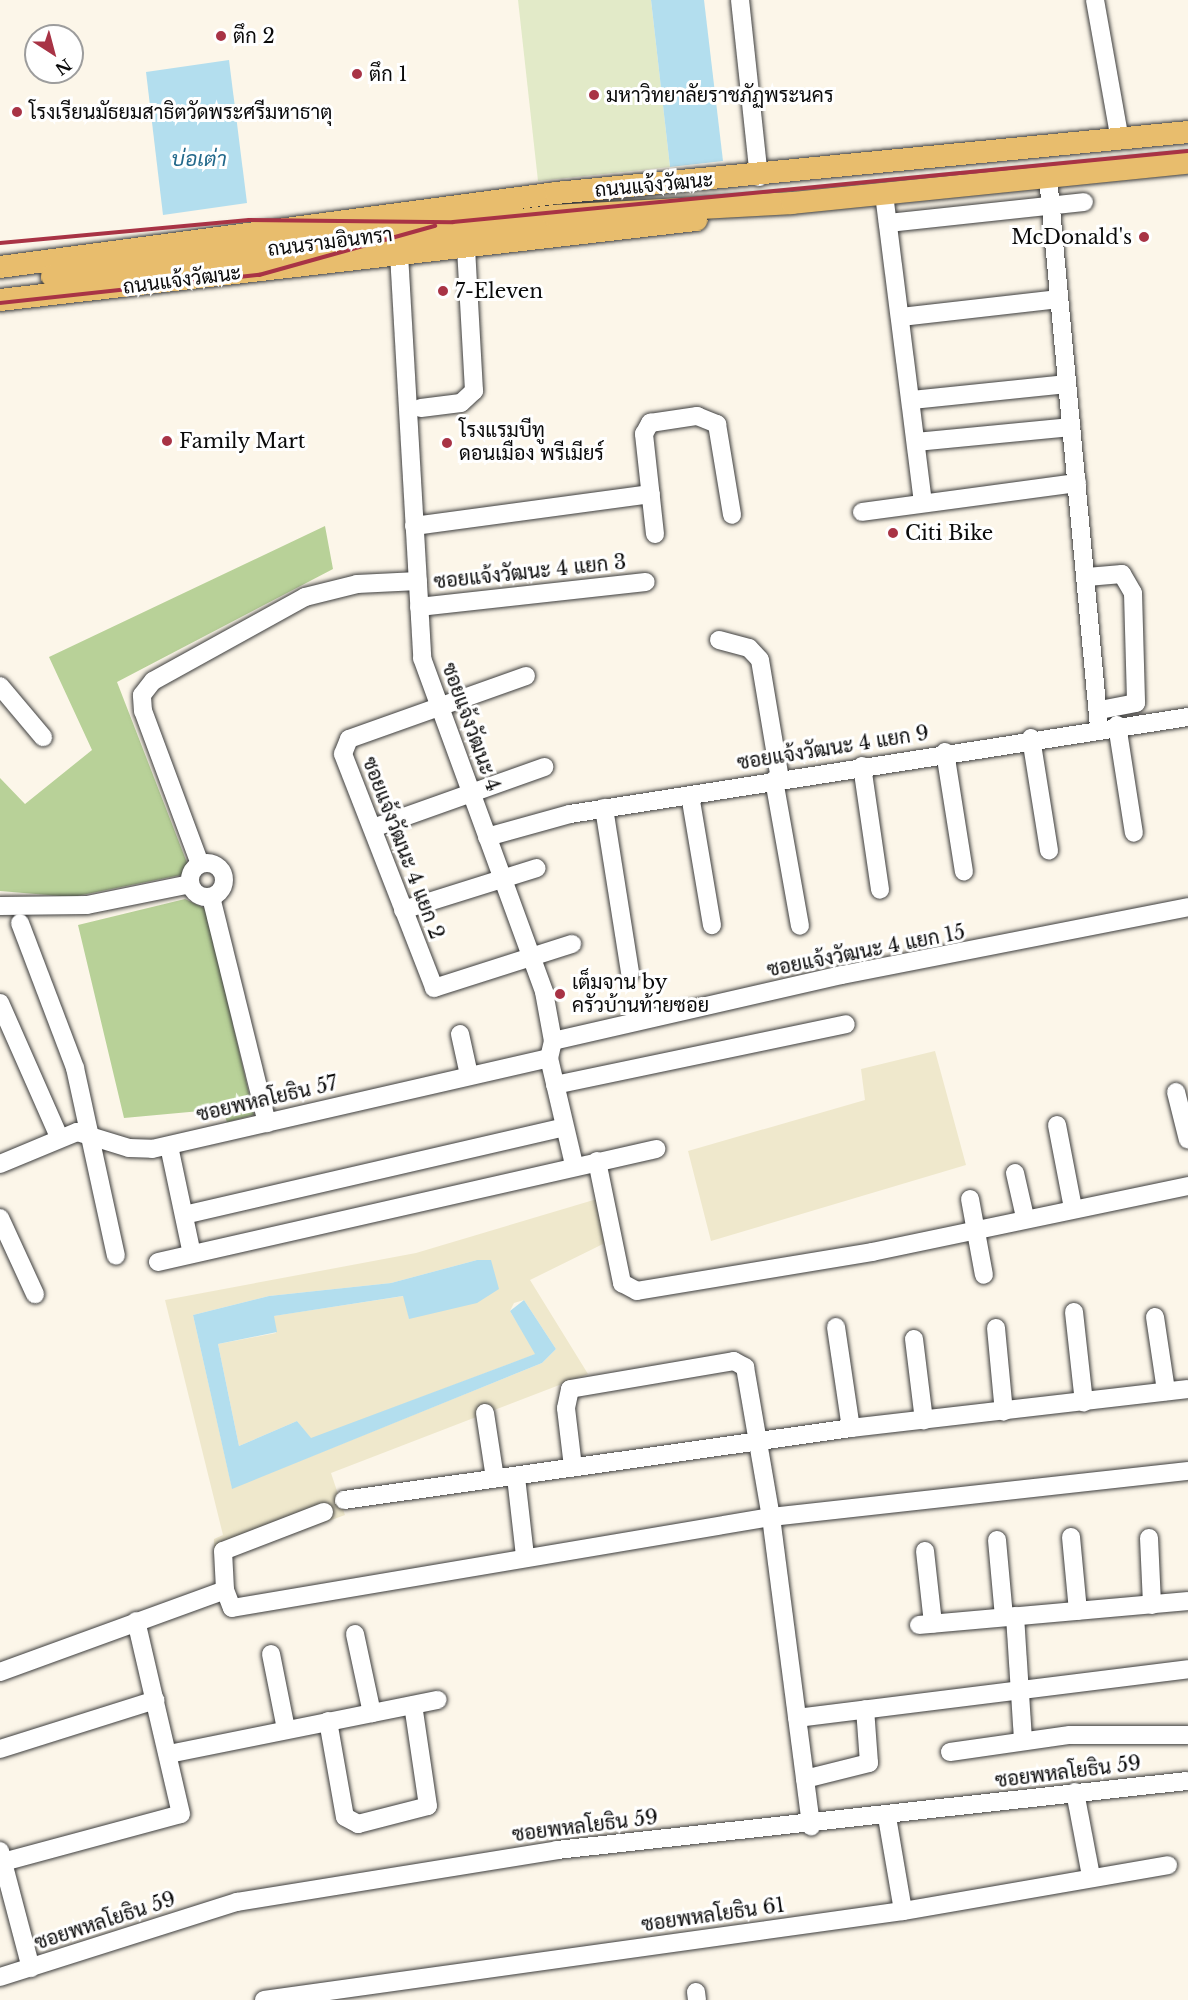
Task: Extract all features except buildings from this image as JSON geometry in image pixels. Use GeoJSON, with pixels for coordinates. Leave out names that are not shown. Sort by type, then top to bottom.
{"type":"FeatureCollection","features":[{"type":"Feature","properties":{"kind":"main road","name":"ถนนแจ้งวัฒนะ"},"geometry":{"type":"LineString","coordinates":[[0,267],[121,248],[556,193],[759,177],[1188,132]]}},
{"type":"Feature","properties":{"kind":"main road","name":"ถนนแจ้งวัฒนะ"},"geometry":{"type":"LineString","coordinates":[[554,216],[792,203],[1188,163]]}},
{"type":"Feature","properties":{"kind":"main road","name":"ถนนแจ้งวัฒนะ"},"geometry":{"type":"LineString","coordinates":[[0,300],[725,217],[792,203]]}},
{"type":"Feature","properties":{"kind":"main road","name":"ถนนรามอินทรา"},"geometry":{"type":"LineString","coordinates":[[0,281],[554,216]]}},
{"type":"Feature","properties":{"kind":"main road","name":"ถนนแจ้งวัฒนะ"},"geometry":{"type":"LineString","coordinates":[[0,253],[121,248]]}},
{"type":"Feature","properties":{"kind":"street"},"geometry":{"type":"LineString","coordinates":[[740,0],[759,177]]}},
{"type":"Feature","properties":{"kind":"street"},"geometry":{"type":"LineString","coordinates":[[1095,0],[1119,140]]}},
{"type":"Feature","properties":{"kind":"street"},"geometry":{"type":"LineString","coordinates":[[1048,177],[1099,719],[1136,703],[1133,593],[1122,574],[1087,577]]}},
{"type":"Feature","properties":{"kind":"street"},"geometry":{"type":"LineString","coordinates":[[884,194],[912,400],[923,501]]}},
{"type":"Feature","properties":{"kind":"street"},"geometry":{"type":"LineString","coordinates":[[888,223],[1084,202]]}},
{"type":"Feature","properties":{"kind":"street"},"geometry":{"type":"LineString","coordinates":[[421,408],[461,403],[474,391],[466,246]]}},
{"type":"Feature","properties":{"kind":"street","name":"ซอยแจ้งวัฒนะ 4"},"geometry":{"type":"LineString","coordinates":[[399,254],[422,658],[438,708],[504,878],[532,958],[551,1050],[555,1085],[574,1165]]}},
{"type":"Feature","properties":{"kind":"street"},"geometry":{"type":"LineString","coordinates":[[901,316],[1059,299]]}},
{"type":"Feature","properties":{"kind":"street"},"geometry":{"type":"LineString","coordinates":[[912,400],[1067,384]]}},
{"type":"Feature","properties":{"kind":"street"},"geometry":{"type":"LineString","coordinates":[[655,534],[645,427],[697,416],[711,418],[720,431],[732,515]]}},
{"type":"Feature","properties":{"kind":"street"},"geometry":{"type":"LineString","coordinates":[[916,442],[1071,427]]}},
{"type":"Feature","properties":{"kind":"street"},"geometry":{"type":"LineString","coordinates":[[862,512],[923,501],[1077,483]]}},
{"type":"Feature","properties":{"kind":"street"},"geometry":{"type":"LineString","coordinates":[[414,526],[651,494]]}},
{"type":"Feature","properties":{"kind":"street"},"geometry":{"type":"LineString","coordinates":[[190,884],[200,864],[143,711],[142,695],[153,681],[305,597],[357,584],[418,581]]}},
{"type":"Feature","properties":{"kind":"street","name":"ซอยแจ้งวัฒนะ 4 แยก 3"},"geometry":{"type":"LineString","coordinates":[[419,607],[646,582]]}},
{"type":"Feature","properties":{"kind":"street"},"geometry":{"type":"LineString","coordinates":[[719,640],[748,648],[760,660],[800,926]]}},
{"type":"Feature","properties":{"kind":"street"},"geometry":{"type":"LineString","coordinates":[[438,708],[526,676]]}},
{"type":"Feature","properties":{"kind":"street"},"geometry":{"type":"LineString","coordinates":[[0,686],[43,737]]}},
{"type":"Feature","properties":{"kind":"street","name":"ซอยแจ้งวัฒนะ 4 แยก 2"},"geometry":{"type":"LineString","coordinates":[[438,708],[344,743],[343,754],[373,828],[429,981],[440,990],[532,958]]}},
{"type":"Feature","properties":{"kind":"street","name":"ซอยแจ้งวัฒนะ 4 แยก 9"},"geometry":{"type":"LineString","coordinates":[[487,837],[604,808],[1031,738],[1099,719],[1118,725],[1188,717]]}},
{"type":"Feature","properties":{"kind":"street"},"geometry":{"type":"LineString","coordinates":[[1118,725],[1134,833]]}},
{"type":"Feature","properties":{"kind":"street"},"geometry":{"type":"LineString","coordinates":[[1031,738],[1049,851]]}},
{"type":"Feature","properties":{"kind":"street"},"geometry":{"type":"LineString","coordinates":[[945,752],[964,872]]}},
{"type":"Feature","properties":{"kind":"street"},"geometry":{"type":"LineString","coordinates":[[862,766],[880,890]]}},
{"type":"Feature","properties":{"kind":"street"},"geometry":{"type":"LineString","coordinates":[[373,828],[543,767]]}},
{"type":"Feature","properties":{"kind":"street"},"geometry":{"type":"LineString","coordinates":[[690,795],[711,925]]}},
{"type":"Feature","properties":{"kind":"street"},"geometry":{"type":"LineString","coordinates":[[604,808],[630,973]]}},
{"type":"Feature","properties":{"kind":"street"},"geometry":{"type":"LineString","coordinates":[[200,864],[217,866],[224,875],[224,886],[211,897]]}},
{"type":"Feature","properties":{"kind":"street"},"geometry":{"type":"LineString","coordinates":[[404,910],[537,868]]}},
{"type":"Feature","properties":{"kind":"street"},"geometry":{"type":"LineString","coordinates":[[190,884],[196,893],[211,897]]}},
{"type":"Feature","properties":{"kind":"street"},"geometry":{"type":"LineString","coordinates":[[0,906],[87,904],[190,884]]}},
{"type":"Feature","properties":{"kind":"street"},"geometry":{"type":"LineString","coordinates":[[211,897],[267,1123]]}},
{"type":"Feature","properties":{"kind":"street","name":"ซอยแจ้งวัฒนะ 4 แยก 15"},"geometry":{"type":"LineString","coordinates":[[551,1050],[842,975],[1188,907]]}},
{"type":"Feature","properties":{"kind":"street"},"geometry":{"type":"LineString","coordinates":[[20,923],[75,1068],[86,1134],[116,1256]]}},
{"type":"Feature","properties":{"kind":"street"},"geometry":{"type":"LineString","coordinates":[[532,958],[572,944]]}},
{"type":"Feature","properties":{"kind":"street"},"geometry":{"type":"LineString","coordinates":[[0,1003],[59,1137]]}},
{"type":"Feature","properties":{"kind":"street"},"geometry":{"type":"LineString","coordinates":[[555,1085],[846,1024]]}},
{"type":"Feature","properties":{"kind":"street"},"geometry":{"type":"LineString","coordinates":[[460,1034],[469,1075]]}},
{"type":"Feature","properties":{"kind":"street","name":"ซอยพหลโยธิน 57"},"geometry":{"type":"LineString","coordinates":[[0,1164],[59,1137],[86,1134],[138,1150],[168,1146],[469,1075],[551,1050]]}},
{"type":"Feature","properties":{"kind":"street"},"geometry":{"type":"LineString","coordinates":[[1176,1092],[1188,1140]]}},
{"type":"Feature","properties":{"kind":"street"},"geometry":{"type":"LineString","coordinates":[[1057,1125],[1073,1208]]}},
{"type":"Feature","properties":{"kind":"street"},"geometry":{"type":"LineString","coordinates":[[184,1215],[564,1127]]}},
{"type":"Feature","properties":{"kind":"street"},"geometry":{"type":"LineString","coordinates":[[168,1146],[192,1254]]}},
{"type":"Feature","properties":{"kind":"street"},"geometry":{"type":"LineString","coordinates":[[158,1262],[574,1165],[656,1149]]}},
{"type":"Feature","properties":{"kind":"street"},"geometry":{"type":"LineString","coordinates":[[597,1161],[622,1283],[632,1290],[975,1230],[1025,1217],[1188,1186]]}},
{"type":"Feature","properties":{"kind":"street"},"geometry":{"type":"LineString","coordinates":[[1015,1173],[1025,1217]]}},
{"type":"Feature","properties":{"kind":"street"},"geometry":{"type":"LineString","coordinates":[[970,1199],[984,1275]]}},
{"type":"Feature","properties":{"kind":"street"},"geometry":{"type":"LineString","coordinates":[[0,1218],[34,1294]]}},
{"type":"Feature","properties":{"kind":"street"},"geometry":{"type":"LineString","coordinates":[[1074,1312],[1084,1402]]}},
{"type":"Feature","properties":{"kind":"street"},"geometry":{"type":"LineString","coordinates":[[1155,1317],[1166,1391]]}},
{"type":"Feature","properties":{"kind":"street"},"geometry":{"type":"LineString","coordinates":[[836,1327],[851,1428]]}},
{"type":"Feature","properties":{"kind":"street"},"geometry":{"type":"LineString","coordinates":[[996,1328],[1004,1412]]}},
{"type":"Feature","properties":{"kind":"street"},"geometry":{"type":"LineString","coordinates":[[914,1339],[924,1420]]}},
{"type":"Feature","properties":{"kind":"street"},"geometry":{"type":"LineString","coordinates":[[573,1467],[566,1408],[570,1389],[734,1361],[745,1366],[771,1517],[811,1826]]}},
{"type":"Feature","properties":{"kind":"street"},"geometry":{"type":"LineString","coordinates":[[344,1500],[851,1428],[1188,1389]]}},
{"type":"Feature","properties":{"kind":"street"},"geometry":{"type":"LineString","coordinates":[[485,1413],[495,1478]]}},
{"type":"Feature","properties":{"kind":"street"},"geometry":{"type":"LineString","coordinates":[[324,1512],[223,1551],[225,1590],[230,1606],[239,1610],[350,1584],[771,1517],[1188,1471]]}},
{"type":"Feature","properties":{"kind":"street"},"geometry":{"type":"LineString","coordinates":[[516,1476],[525,1556]]}},
{"type":"Feature","properties":{"kind":"street"},"geometry":{"type":"LineString","coordinates":[[1071,1537],[1078,1611]]}},
{"type":"Feature","properties":{"kind":"street"},"geometry":{"type":"LineString","coordinates":[[1149,1538],[1152,1605]]}},
{"type":"Feature","properties":{"kind":"street"},"geometry":{"type":"LineString","coordinates":[[997,1540],[1010,1616],[1023,1741]]}},
{"type":"Feature","properties":{"kind":"street"},"geometry":{"type":"LineString","coordinates":[[925,1551],[926,1624],[1188,1602]]}},
{"type":"Feature","properties":{"kind":"street"},"geometry":{"type":"LineString","coordinates":[[0,1672],[225,1590]]}},
{"type":"Feature","properties":{"kind":"street"},"geometry":{"type":"LineString","coordinates":[[31,1968],[2,1857],[176,1818],[182,1807],[136,1621]]}},
{"type":"Feature","properties":{"kind":"street"},"geometry":{"type":"LineString","coordinates":[[355,1634],[372,1713]]}},
{"type":"Feature","properties":{"kind":"street"},"geometry":{"type":"LineString","coordinates":[[271,1654],[286,1729]]}},
{"type":"Feature","properties":{"kind":"street"},"geometry":{"type":"LineString","coordinates":[[797,1718],[1188,1669]]}},
{"type":"Feature","properties":{"kind":"street"},"geometry":{"type":"LineString","coordinates":[[0,1749],[155,1700]]}},
{"type":"Feature","properties":{"kind":"street"},"geometry":{"type":"LineString","coordinates":[[169,1754],[438,1700]]}},
{"type":"Feature","properties":{"kind":"street"},"geometry":{"type":"LineString","coordinates":[[328,1722],[345,1817],[358,1824],[428,1806],[413,1705]]}},
{"type":"Feature","properties":{"kind":"street"},"geometry":{"type":"LineString","coordinates":[[805,1779],[870,1763],[865,1709]]}},
{"type":"Feature","properties":{"kind":"street"},"geometry":{"type":"LineString","coordinates":[[950,1752],[1070,1735],[1188,1735]]}},
{"type":"Feature","properties":{"kind":"street","name":"ซอยพหลโยธิน 59"},"geometry":{"type":"LineString","coordinates":[[0,1977],[237,1902],[557,1850],[811,1826],[1076,1791],[1187,1781]]}},
{"type":"Feature","properties":{"kind":"street"},"geometry":{"type":"LineString","coordinates":[[1076,1791],[1091,1876]]}},
{"type":"Feature","properties":{"kind":"street"},"geometry":{"type":"LineString","coordinates":[[887,1817],[903,1911]]}},
{"type":"Feature","properties":{"kind":"street","name":"ซอยพหลโยธิน 61"},"geometry":{"type":"LineString","coordinates":[[264,2000],[903,1911],[1091,1876],[1168,1865]]}},
{"type":"Feature","properties":{"kind":"shaded area"},"geometry":{"type":"Polygon","coordinates":[[[935,1051],[966,1165],[711,1241],[688,1151],[865,1100],[861,1069],[935,1051]]]}},
{"type":"Feature","properties":{"kind":"shaded area"},"geometry":{"type":"Polygon","coordinates":[[[597,1199],[607,1242],[530,1280],[588,1374],[331,1473],[345,1515],[214,1563],[214,1539],[223,1535],[165,1300],[416,1253],[597,1199]],[[477,1260],[391,1283],[269,1296],[193,1315],[232,1488],[542,1363],[556,1349],[524,1300],[514,1303],[510,1311],[536,1354],[311,1439],[297,1421],[239,1446],[218,1344],[276,1333],[273,1316],[404,1296],[409,1318],[477,1260]]]}},
{"type":"Feature","properties":{"kind":"green space"},"geometry":{"type":"Polygon","coordinates":[[[518,0],[651,0],[670,167],[538,181],[518,0]]]}},
{"type":"Feature","properties":{"kind":"green space"},"geometry":{"type":"Polygon","coordinates":[[[325,526],[333,569],[117,682],[191,873],[72,897],[0,891],[0,778],[25,804],[92,750],[49,657],[325,526]]]}},
{"type":"Feature","properties":{"kind":"green space"},"geometry":{"type":"Polygon","coordinates":[[[185,899],[206,909],[254,1115],[227,1122],[222,1109],[124,1118],[78,925],[185,899]]]}},
{"type":"Feature","properties":{"kind":"water"},"geometry":{"type":"Polygon","coordinates":[[[651,0],[704,0],[723,161],[670,167],[651,0]]]}},
{"type":"Feature","properties":{"kind":"water","name":"บ่อเต่า"},"geometry":{"type":"Polygon","coordinates":[[[229,60],[247,203],[163,215],[146,72],[229,60]]]}},
{"type":"Feature","properties":{"kind":"water"},"geometry":{"type":"Polygon","coordinates":[[[477,1260],[491,1260],[499,1289],[477,1303],[409,1319],[403,1296],[274,1316],[277,1332],[218,1344],[239,1446],[297,1421],[311,1438],[535,1354],[510,1311],[524,1300],[556,1349],[542,1363],[232,1489],[193,1315],[269,1296],[391,1283],[477,1260]]]}},
{"type":"Feature","properties":{"kind":"railway"},"geometry":{"type":"LineString","coordinates":[[0,243],[249,220],[453,222],[1188,151]]}},
{"type":"Feature","properties":{"kind":"railway"},"geometry":{"type":"LineString","coordinates":[[0,303],[259,275],[435,226]]}},
{"type":"Feature","properties":{"kind":"place","name":"ตึก 2"},"geometry":{"type":"Point","coordinates":[221,36]}},
{"type":"Feature","properties":{"kind":"place","name":"ตึก 1"},"geometry":{"type":"Point","coordinates":[357,74]}},
{"type":"Feature","properties":{"kind":"place","name":"มหาวิทยาลัยราชภัฏพระนคร"},"geometry":{"type":"Point","coordinates":[594,95]}},
{"type":"Feature","properties":{"kind":"place","name":"โรงเรียนมัธยมสาธิตวัดพระศรีมหาธาตุ"},"geometry":{"type":"Point","coordinates":[17,112]}},
{"type":"Feature","properties":{"kind":"place","name":"McDonald's"},"geometry":{"type":"Point","coordinates":[1144,237]}},
{"type":"Feature","properties":{"kind":"place","name":"7-Eleven"},"geometry":{"type":"Point","coordinates":[443,291]}},
{"type":"Feature","properties":{"kind":"place","name":"Family Mart"},"geometry":{"type":"Point","coordinates":[167,441]}},
{"type":"Feature","properties":{"kind":"place","name":"โรงแรมบีทู ดอนเมือง พรีเมียร์"},"geometry":{"type":"Point","coordinates":[447,443]}},
{"type":"Feature","properties":{"kind":"place","name":"Citi Bike"},"geometry":{"type":"Point","coordinates":[893,533]}},
{"type":"Feature","properties":{"kind":"place","name":"เต็มจาน by ครัวบ้านท้ายซอย"},"geometry":{"type":"Point","coordinates":[560,994]}}]}
